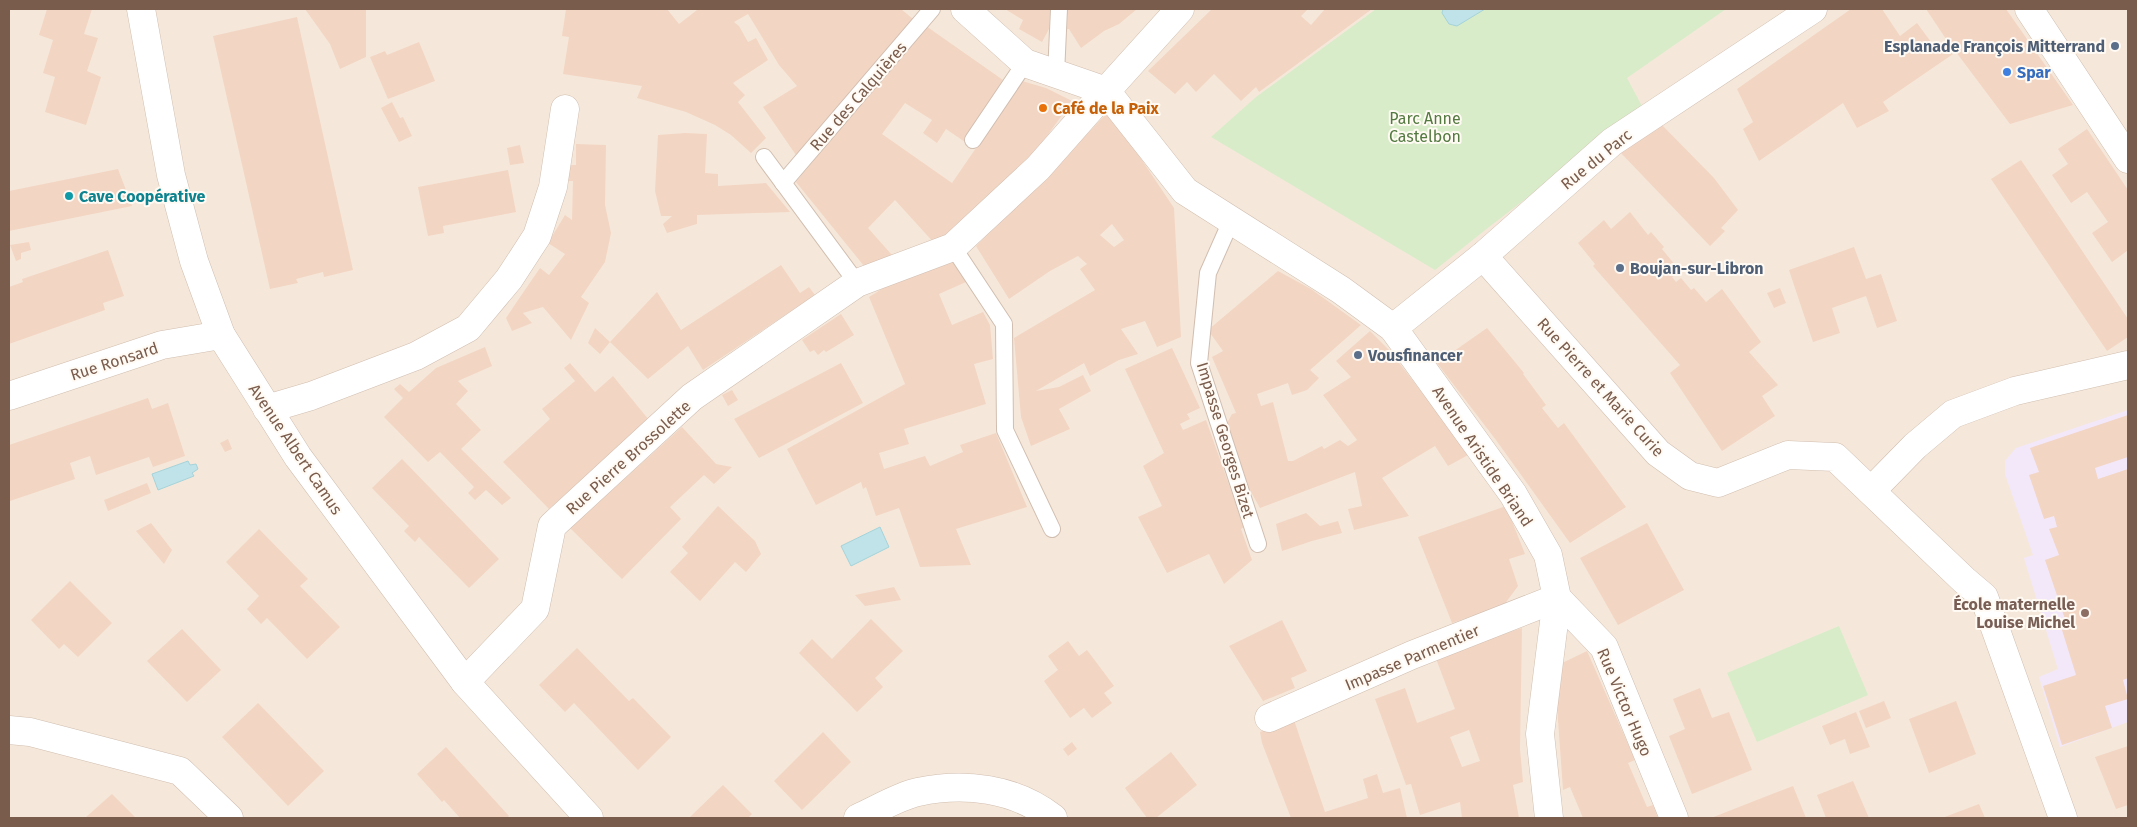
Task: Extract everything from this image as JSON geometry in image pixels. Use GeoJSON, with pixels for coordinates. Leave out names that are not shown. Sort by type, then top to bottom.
{"type":"FeatureCollection","features":[{"type":"Feature","properties":{"kind":"street","name":"Avenue Albert Camus"},"geometry":{"type":"LineString","coordinates":[[140,9],[171,175],[194,261],[221,335],[298,457],[465,682],[589,818]]}},
{"type":"Feature","properties":{"kind":"street"},"geometry":{"type":"LineString","coordinates":[[965,9],[1025,62],[1106,91]]}},
{"type":"Feature","properties":{"kind":"street","name":"Rue Pierre Brossolette"},"geometry":{"type":"LineString","coordinates":[[465,682],[535,609],[552,526],[692,398],[858,283],[953,247],[1038,168],[1180,9]]}},
{"type":"Feature","properties":{"kind":"street","name":"Rue du Parc"},"geometry":{"type":"LineString","coordinates":[[1393,328],[1483,256],[1612,142],[1813,9]]}},
{"type":"Feature","properties":{"kind":"street"},"geometry":{"type":"LineString","coordinates":[[2028,9],[2128,159]]}},
{"type":"Feature","properties":{"kind":"street","name":"Avenue Aristide Briand"},"geometry":{"type":"LineString","coordinates":[[1106,91],[1185,191],[1341,290],[1393,328],[1514,494],[1548,555],[1557,598],[1540,734],[1550,818]]}},
{"type":"Feature","properties":{"kind":"street"},"geometry":{"type":"LineString","coordinates":[[267,409],[311,396],[416,356],[468,328],[509,279],[537,236],[553,187],[565,109]]}},
{"type":"Feature","properties":{"kind":"street","name":"Rue Pierre et Marie Curie"},"geometry":{"type":"LineString","coordinates":[[1483,256],[1658,453],[1690,476],[1718,483],[1788,455],[1835,457],[1984,597],[2063,818]]}},
{"type":"Feature","properties":{"kind":"street","name":"Rue Ronsard"},"geometry":{"type":"LineString","coordinates":[[9,396],[162,345],[221,335]]}},
{"type":"Feature","properties":{"kind":"street"},"geometry":{"type":"LineString","coordinates":[[1871,491],[1915,446],[1953,414],[2015,391],[2128,365]]}},
{"type":"Feature","properties":{"kind":"street","name":"Impasse Parmentier"},"geometry":{"type":"LineString","coordinates":[[1269,718],[1412,655],[1557,598]]}},
{"type":"Feature","properties":{"kind":"street","name":"Rue Victor Hugo"},"geometry":{"type":"LineString","coordinates":[[1557,598],[1604,646],[1674,818]]}},
{"type":"Feature","properties":{"kind":"street"},"geometry":{"type":"LineString","coordinates":[[9,730],[30,732],[180,771],[229,818]]}},
{"type":"Feature","properties":{"kind":"street"},"geometry":{"type":"LineString","coordinates":[[858,818],[916,792],[965,786],[1008,794],[1040,809],[1053,818]]}},
{"type":"Feature","properties":{"kind":"lane","name":"Rue des Calquières"},"geometry":{"type":"LineString","coordinates":[[783,183],[932,9]]}},
{"type":"Feature","properties":{"kind":"lane"},"geometry":{"type":"LineString","coordinates":[[1056,74],[1059,9]]}},
{"type":"Feature","properties":{"kind":"lane"},"geometry":{"type":"LineString","coordinates":[[973,140],[1025,62]]}},
{"type":"Feature","properties":{"kind":"lane"},"geometry":{"type":"LineString","coordinates":[[764,157],[858,283]]}},
{"type":"Feature","properties":{"kind":"lane","name":"Impasse Georges Bizet"},"geometry":{"type":"LineString","coordinates":[[1232,221],[1208,273],[1199,363],[1258,544]]}},
{"type":"Feature","properties":{"kind":"lane"},"geometry":{"type":"LineString","coordinates":[[953,247],[1004,324],[1005,430],[1052,529]]}},
{"type":"Feature","properties":{"kind":"shaded area"},"geometry":{"type":"Polygon","coordinates":[[[9,9],[2128,9],[2128,818],[9,818],[9,9]]]}},
{"type":"Feature","properties":{"kind":"shaded area","name":"École maternelle Louise Michel"},"geometry":{"type":"Polygon","coordinates":[[[2128,410],[2128,722],[2060,747],[2039,677],[2058,669],[2024,558],[2033,555],[2005,474],[2005,461],[2016,448],[2128,410]]]}},
{"type":"Feature","properties":{"kind":"green space","name":"Parc Anne Castelbon"},"geometry":{"type":"Polygon","coordinates":[[[1376,9],[1726,9],[1627,78],[1643,108],[1435,270],[1211,137],[1256,97],[1376,9]]]}},
{"type":"Feature","properties":{"kind":"green space"},"geometry":{"type":"Polygon","coordinates":[[[1839,626],[1868,695],[1757,742],[1727,673],[1839,626]]]}},
{"type":"Feature","properties":{"kind":"water"},"geometry":{"type":"Polygon","coordinates":[[[1443,9],[1485,9],[1457,26],[1449,24],[1442,13],[1443,9]]]}},
{"type":"Feature","properties":{"kind":"water"},"geometry":{"type":"Polygon","coordinates":[[[188,461],[190,465],[196,464],[198,469],[192,473],[194,476],[158,490],[152,474],[188,461]]]}},
{"type":"Feature","properties":{"kind":"water"},"geometry":{"type":"Polygon","coordinates":[[[880,527],[889,547],[851,566],[841,546],[880,527]]]}},
{"type":"Feature","properties":{"kind":"building"},"geometry":{"type":"Polygon","coordinates":[[[47,9],[92,9],[84,34],[98,38],[87,71],[101,77],[86,125],[45,112],[55,77],[43,73],[53,40],[39,35],[47,9]]]}},
{"type":"Feature","properties":{"kind":"building"},"geometry":{"type":"Polygon","coordinates":[[[305,9],[366,9],[366,57],[340,69],[330,44],[305,9]]]}},
{"type":"Feature","properties":{"kind":"building"},"geometry":{"type":"Polygon","coordinates":[[[566,9],[667,9],[679,24],[697,10],[695,9],[901,9],[913,19],[798,158],[763,107],[797,86],[779,65],[748,14],[734,22],[739,26],[748,42],[756,38],[768,60],[733,83],[745,95],[738,102],[766,138],[751,153],[731,135],[715,125],[686,112],[637,98],[642,86],[563,74],[569,37],[562,36],[566,9]]]}},
{"type":"Feature","properties":{"kind":"building"},"geometry":{"type":"Polygon","coordinates":[[[1005,9],[1050,9],[1049,29],[1042,42],[1019,29],[1023,20],[1005,9]]]}},
{"type":"Feature","properties":{"kind":"building"},"geometry":{"type":"Polygon","coordinates":[[[1068,9],[1137,9],[1119,24],[1104,31],[1081,48],[1069,29],[1067,29],[1068,9]]]}},
{"type":"Feature","properties":{"kind":"building"},"geometry":{"type":"Polygon","coordinates":[[[1212,9],[1308,9],[1301,16],[1311,25],[1325,9],[1372,9],[1259,92],[1256,87],[1241,101],[1214,74],[1196,92],[1187,82],[1175,94],[1148,71],[1212,9]]]}},
{"type":"Feature","properties":{"kind":"building"},"geometry":{"type":"Polygon","coordinates":[[[1851,9],[1882,9],[1900,36],[1917,23],[1937,50],[1948,42],[1926,9],[2006,9],[2073,105],[2010,124],[1956,52],[1883,102],[1889,111],[1857,128],[1843,103],[1759,161],[1743,129],[1753,122],[1737,89],[1851,9]]]}},
{"type":"Feature","properties":{"kind":"building"},"geometry":{"type":"Polygon","coordinates":[[[297,17],[353,270],[324,277],[323,272],[296,279],[298,283],[270,289],[213,36],[297,17]]]}},
{"type":"Feature","properties":{"kind":"building"},"geometry":{"type":"Polygon","coordinates":[[[926,26],[1003,80],[965,142],[946,129],[937,143],[923,133],[932,120],[905,103],[882,134],[952,183],[1022,81],[1046,88],[1072,101],[1035,153],[965,221],[935,244],[895,200],[868,228],[892,255],[864,266],[796,182],[926,26]]]}},
{"type":"Feature","properties":{"kind":"building"},"geometry":{"type":"Polygon","coordinates":[[[419,42],[435,81],[388,99],[370,57],[385,51],[387,55],[419,42]]]}},
{"type":"Feature","properties":{"kind":"building"},"geometry":{"type":"Polygon","coordinates":[[[392,102],[400,118],[403,117],[412,136],[399,142],[381,108],[392,102]]]}},
{"type":"Feature","properties":{"kind":"building"},"geometry":{"type":"Polygon","coordinates":[[[1109,111],[1174,208],[1181,337],[1157,347],[1145,321],[1121,329],[1138,354],[1119,360],[1090,376],[1084,363],[1036,391],[1059,387],[1083,375],[1091,391],[1059,409],[1070,429],[1031,446],[1021,417],[1014,338],[1095,290],[1080,269],[1087,264],[1078,256],[1050,271],[1009,299],[976,246],[1033,191],[1109,111]],[[1112,224],[1100,235],[1114,247],[1124,240],[1112,224]]]}},
{"type":"Feature","properties":{"kind":"building"},"geometry":{"type":"Polygon","coordinates":[[[1658,121],[1714,178],[1738,210],[1721,228],[1725,231],[1710,246],[1620,152],[1658,121]]]}},
{"type":"Feature","properties":{"kind":"building"},"geometry":{"type":"Polygon","coordinates":[[[2087,129],[2128,190],[2128,253],[2127,251],[2112,262],[2092,233],[2108,222],[2087,192],[2071,203],[2052,175],[2068,164],[2058,149],[2087,129]]]}},
{"type":"Feature","properties":{"kind":"building"},"geometry":{"type":"Polygon","coordinates":[[[707,134],[705,173],[718,174],[718,186],[766,183],[790,212],[697,215],[697,224],[667,233],[663,224],[672,216],[661,216],[655,191],[658,135],[707,134]]]}},
{"type":"Feature","properties":{"kind":"building"},"geometry":{"type":"Polygon","coordinates":[[[576,144],[606,145],[605,205],[611,233],[605,262],[581,297],[589,303],[571,340],[543,307],[523,313],[532,323],[512,331],[506,318],[540,268],[549,275],[565,254],[548,243],[565,215],[572,220],[573,181],[563,181],[564,165],[576,165],[576,144]]]}},
{"type":"Feature","properties":{"kind":"building"},"geometry":{"type":"Polygon","coordinates":[[[520,145],[524,163],[510,165],[507,148],[520,145]]]}},
{"type":"Feature","properties":{"kind":"building"},"geometry":{"type":"Polygon","coordinates":[[[2021,160],[2128,319],[2128,337],[2107,351],[1991,179],[2021,160]]]}},
{"type":"Feature","properties":{"kind":"building","name":"Cave Coopérative"},"geometry":{"type":"Polygon","coordinates":[[[118,169],[132,206],[9,231],[9,191],[118,169]]]}},
{"type":"Feature","properties":{"kind":"building"},"geometry":{"type":"Polygon","coordinates":[[[508,170],[516,212],[443,226],[444,233],[428,236],[418,187],[508,170]]]}},
{"type":"Feature","properties":{"kind":"building"},"geometry":{"type":"Polygon","coordinates":[[[1630,212],[1648,235],[1651,232],[1664,247],[1662,249],[1680,271],[1672,277],[1676,282],[1681,278],[1691,290],[1694,288],[1706,302],[1722,289],[1761,342],[1749,352],[1778,385],[1762,396],[1775,416],[1722,451],[1670,373],[1680,365],[1593,266],[1595,264],[1578,243],[1604,220],[1611,229],[1630,212]]]}},
{"type":"Feature","properties":{"kind":"building"},"geometry":{"type":"Polygon","coordinates":[[[29,242],[31,250],[21,253],[21,259],[16,261],[10,245],[29,242]]]}},
{"type":"Feature","properties":{"kind":"building"},"geometry":{"type":"Polygon","coordinates":[[[1854,247],[1866,279],[1881,274],[1897,321],[1877,328],[1866,296],[1832,308],[1840,333],[1813,342],[1789,270],[1854,247]]]}},
{"type":"Feature","properties":{"kind":"building"},"geometry":{"type":"Polygon","coordinates":[[[108,250],[124,296],[103,303],[105,310],[9,344],[9,287],[23,282],[22,279],[108,250]]]}},
{"type":"Feature","properties":{"kind":"building"},"geometry":{"type":"Polygon","coordinates":[[[952,257],[966,282],[939,294],[952,325],[983,312],[990,325],[993,359],[974,364],[986,404],[904,429],[909,444],[879,453],[884,469],[925,456],[930,466],[963,452],[960,445],[996,433],[1027,507],[956,529],[971,565],[920,567],[899,508],[876,516],[866,487],[863,489],[861,482],[816,505],[787,449],[905,384],[869,297],[885,287],[952,257]]]}},
{"type":"Feature","properties":{"kind":"building"},"geometry":{"type":"Polygon","coordinates":[[[781,265],[800,293],[809,287],[815,295],[703,370],[688,346],[648,379],[610,342],[657,292],[681,330],[781,265]]]}},
{"type":"Feature","properties":{"kind":"building"},"geometry":{"type":"Polygon","coordinates":[[[1278,271],[1311,289],[1361,325],[1310,370],[1319,378],[1307,390],[1292,395],[1288,383],[1257,394],[1261,406],[1273,402],[1288,461],[1293,461],[1322,446],[1324,449],[1340,440],[1348,446],[1357,440],[1323,395],[1351,377],[1336,361],[1370,331],[1389,350],[1470,454],[1448,466],[1435,446],[1382,478],[1409,516],[1354,530],[1348,509],[1362,506],[1355,472],[1260,508],[1241,474],[1227,423],[1232,414],[1236,413],[1212,357],[1223,351],[1208,330],[1278,271]]]}},
{"type":"Feature","properties":{"kind":"building"},"geometry":{"type":"Polygon","coordinates":[[[1780,288],[1786,303],[1774,308],[1767,293],[1780,288]]]}},
{"type":"Feature","properties":{"kind":"building"},"geometry":{"type":"Polygon","coordinates":[[[841,314],[854,335],[826,352],[824,350],[818,355],[814,350],[810,352],[802,340],[841,314]]]}},
{"type":"Feature","properties":{"kind":"building"},"geometry":{"type":"Polygon","coordinates":[[[595,328],[610,342],[600,354],[588,343],[595,328]]]}},
{"type":"Feature","properties":{"kind":"building"},"geometry":{"type":"Polygon","coordinates":[[[1487,328],[1524,373],[1546,405],[1542,408],[1558,428],[1564,423],[1626,507],[1570,543],[1496,440],[1437,363],[1487,328]]]}},
{"type":"Feature","properties":{"kind":"building"},"geometry":{"type":"Polygon","coordinates":[[[485,347],[492,366],[458,381],[468,391],[456,404],[481,430],[461,449],[511,498],[502,505],[486,490],[475,500],[468,493],[474,487],[440,452],[428,462],[384,417],[403,398],[394,389],[400,384],[409,392],[436,368],[485,347]]]}},
{"type":"Feature","properties":{"kind":"building"},"geometry":{"type":"Polygon","coordinates":[[[1172,348],[1200,408],[1187,414],[1190,419],[1180,424],[1183,430],[1206,420],[1244,527],[1241,529],[1252,560],[1224,584],[1209,554],[1167,573],[1138,517],[1162,506],[1143,466],[1164,453],[1125,369],[1172,348]]]}},
{"type":"Feature","properties":{"kind":"building"},"geometry":{"type":"Polygon","coordinates":[[[570,363],[595,392],[613,376],[649,420],[549,509],[503,462],[550,419],[542,409],[575,381],[564,368],[570,363]]]}},
{"type":"Feature","properties":{"kind":"building"},"geometry":{"type":"Polygon","coordinates":[[[841,363],[863,403],[759,458],[734,419],[841,363]]]}},
{"type":"Feature","properties":{"kind":"building"},"geometry":{"type":"Polygon","coordinates":[[[732,390],[738,400],[728,406],[722,395],[732,390]]]}},
{"type":"Feature","properties":{"kind":"building"},"geometry":{"type":"Polygon","coordinates":[[[148,398],[152,409],[168,403],[185,456],[153,467],[149,457],[96,475],[90,456],[70,463],[75,479],[10,501],[9,445],[148,398]]]}},
{"type":"Feature","properties":{"kind":"building","name":"École maternelle Louise Michel"},"geometry":{"type":"Polygon","coordinates":[[[2128,415],[2128,457],[2095,468],[2098,479],[2128,469],[2128,678],[2123,680],[2128,699],[2105,706],[2112,728],[2062,745],[2043,686],[2076,675],[2062,630],[2068,628],[2045,560],[2059,555],[2049,529],[2057,527],[2054,516],[2044,519],[2029,475],[2039,472],[2030,448],[2128,415]]]}},
{"type":"Feature","properties":{"kind":"building"},"geometry":{"type":"Polygon","coordinates":[[[682,427],[716,464],[732,467],[714,484],[704,475],[670,507],[681,519],[622,579],[570,528],[682,427]]]}},
{"type":"Feature","properties":{"kind":"building"},"geometry":{"type":"Polygon","coordinates":[[[228,439],[232,449],[225,452],[220,443],[228,439]]]}},
{"type":"Feature","properties":{"kind":"building"},"geometry":{"type":"Polygon","coordinates":[[[402,459],[499,559],[469,588],[419,537],[415,542],[404,531],[409,526],[372,488],[402,459]]]}},
{"type":"Feature","properties":{"kind":"building"},"geometry":{"type":"Polygon","coordinates":[[[147,483],[151,493],[108,511],[104,500],[147,483]]]}},
{"type":"Feature","properties":{"kind":"building"},"geometry":{"type":"Polygon","coordinates":[[[718,506],[755,541],[761,554],[746,572],[735,562],[700,601],[670,572],[688,553],[682,547],[718,506]]]}},
{"type":"Feature","properties":{"kind":"building"},"geometry":{"type":"Polygon","coordinates":[[[1506,506],[1525,554],[1509,559],[1518,586],[1504,605],[1452,623],[1418,537],[1506,506]]]}},
{"type":"Feature","properties":{"kind":"building"},"geometry":{"type":"Polygon","coordinates":[[[1306,513],[1320,526],[1338,521],[1342,533],[1282,551],[1276,524],[1306,513]]]}},
{"type":"Feature","properties":{"kind":"building"},"geometry":{"type":"Polygon","coordinates":[[[151,523],[172,550],[164,564],[136,531],[151,523]]]}},
{"type":"Feature","properties":{"kind":"building"},"geometry":{"type":"Polygon","coordinates":[[[1647,523],[1684,590],[1618,625],[1580,558],[1647,523]]]}},
{"type":"Feature","properties":{"kind":"building"},"geometry":{"type":"Polygon","coordinates":[[[259,529],[308,579],[300,586],[340,627],[307,659],[267,618],[261,624],[247,609],[259,596],[226,562],[259,529]]]}},
{"type":"Feature","properties":{"kind":"building"},"geometry":{"type":"Polygon","coordinates":[[[70,581],[112,623],[78,657],[64,644],[59,649],[31,620],[70,581]]]}},
{"type":"Feature","properties":{"kind":"building"},"geometry":{"type":"Polygon","coordinates":[[[894,587],[901,600],[865,606],[855,595],[894,587]]]}},
{"type":"Feature","properties":{"kind":"building"},"geometry":{"type":"Polygon","coordinates":[[[871,619],[903,651],[875,678],[883,687],[857,712],[799,653],[812,639],[832,659],[871,619]]]}},
{"type":"Feature","properties":{"kind":"building"},"geometry":{"type":"Polygon","coordinates":[[[1282,620],[1307,671],[1291,678],[1295,688],[1263,701],[1229,646],[1282,620]]]}},
{"type":"Feature","properties":{"kind":"building"},"geometry":{"type":"Polygon","coordinates":[[[1522,628],[1520,749],[1523,782],[1513,785],[1519,818],[1462,818],[1460,802],[1420,815],[1411,784],[1406,785],[1375,699],[1405,688],[1417,723],[1455,709],[1435,656],[1522,628]],[[1469,730],[1450,737],[1462,767],[1480,761],[1469,730]]]}},
{"type":"Feature","properties":{"kind":"building"},"geometry":{"type":"Polygon","coordinates":[[[182,629],[221,670],[187,702],[147,661],[182,629]]]}},
{"type":"Feature","properties":{"kind":"building"},"geometry":{"type":"Polygon","coordinates":[[[1068,641],[1079,656],[1087,650],[1114,686],[1104,693],[1112,703],[1092,718],[1084,708],[1070,718],[1044,681],[1058,670],[1048,656],[1068,641]]]}},
{"type":"Feature","properties":{"kind":"building"},"geometry":{"type":"Polygon","coordinates":[[[577,648],[629,701],[633,698],[671,737],[638,770],[574,703],[565,712],[539,685],[577,648]]]}},
{"type":"Feature","properties":{"kind":"building"},"geometry":{"type":"Polygon","coordinates":[[[1587,651],[1635,760],[1628,763],[1647,807],[1653,805],[1658,818],[1583,818],[1570,787],[1563,790],[1557,706],[1558,665],[1587,651]]]}},
{"type":"Feature","properties":{"kind":"building"},"geometry":{"type":"Polygon","coordinates":[[[1700,688],[1712,718],[1729,712],[1752,770],[1692,794],[1669,736],[1685,729],[1673,699],[1700,688]]]}},
{"type":"Feature","properties":{"kind":"building"},"geometry":{"type":"Polygon","coordinates":[[[1884,701],[1891,718],[1866,728],[1859,711],[1884,701]]]}},
{"type":"Feature","properties":{"kind":"building"},"geometry":{"type":"Polygon","coordinates":[[[1956,701],[1976,754],[1929,773],[1909,719],[1956,701]]]}},
{"type":"Feature","properties":{"kind":"building"},"geometry":{"type":"Polygon","coordinates":[[[258,703],[324,771],[288,806],[222,737],[258,703]]]}},
{"type":"Feature","properties":{"kind":"building"},"geometry":{"type":"Polygon","coordinates":[[[1856,712],[1870,747],[1850,754],[1845,739],[1830,745],[1822,726],[1856,712]]]}},
{"type":"Feature","properties":{"kind":"building"},"geometry":{"type":"Polygon","coordinates":[[[1294,720],[1325,812],[1368,798],[1363,779],[1377,774],[1383,793],[1400,788],[1407,818],[1291,818],[1262,743],[1260,732],[1294,720]]]}},
{"type":"Feature","properties":{"kind":"building"},"geometry":{"type":"Polygon","coordinates":[[[823,732],[851,762],[802,810],[774,781],[823,732]]]}},
{"type":"Feature","properties":{"kind":"building"},"geometry":{"type":"Polygon","coordinates":[[[1072,742],[1077,749],[1068,756],[1063,749],[1072,742]]]}},
{"type":"Feature","properties":{"kind":"building"},"geometry":{"type":"Polygon","coordinates":[[[2128,746],[2128,805],[2116,809],[2095,757],[2128,746]]]}},
{"type":"Feature","properties":{"kind":"building"},"geometry":{"type":"Polygon","coordinates":[[[446,747],[509,816],[507,818],[460,818],[444,800],[442,802],[417,774],[446,747]]]}},
{"type":"Feature","properties":{"kind":"building"},"geometry":{"type":"Polygon","coordinates":[[[1171,752],[1197,785],[1156,818],[1147,818],[1125,788],[1171,752]]]}},
{"type":"Feature","properties":{"kind":"building"},"geometry":{"type":"Polygon","coordinates":[[[1853,781],[1869,818],[1826,818],[1817,795],[1853,781]]]}},
{"type":"Feature","properties":{"kind":"building"},"geometry":{"type":"Polygon","coordinates":[[[723,785],[752,814],[748,818],[689,818],[723,785]]]}},
{"type":"Feature","properties":{"kind":"building"},"geometry":{"type":"Polygon","coordinates":[[[1793,786],[1806,818],[1711,818],[1767,796],[1793,786]]]}},
{"type":"Feature","properties":{"kind":"building"},"geometry":{"type":"Polygon","coordinates":[[[112,794],[136,818],[85,818],[112,794]]]}},
{"type":"Feature","properties":{"kind":"building"},"geometry":{"type":"Polygon","coordinates":[[[1979,804],[1985,818],[1942,818],[1979,804]]]}},
{"type":"Feature","properties":{"kind":"place","name":"Esplanade François Mitterrand"},"geometry":{"type":"Point","coordinates":[2115,46]}},
{"type":"Feature","properties":{"kind":"place","name":"Spar"},"geometry":{"type":"Point","coordinates":[2007,72]}},
{"type":"Feature","properties":{"kind":"place","name":"Café de la Paix"},"geometry":{"type":"Point","coordinates":[1043,108]}},
{"type":"Feature","properties":{"kind":"place","name":"Cave Coopérative"},"geometry":{"type":"Point","coordinates":[69,196]}},
{"type":"Feature","properties":{"kind":"place","name":"Boujan-sur-Libron"},"geometry":{"type":"Point","coordinates":[1620,268]}},
{"type":"Feature","properties":{"kind":"place","name":"Vousfinancer"},"geometry":{"type":"Point","coordinates":[1358,355]}},
{"type":"Feature","properties":{"kind":"place","name":"École maternelle Louise Michel"},"geometry":{"type":"Point","coordinates":[2085,613]}}]}
